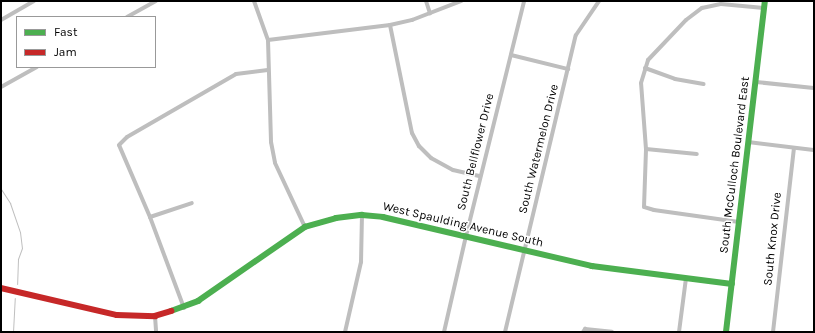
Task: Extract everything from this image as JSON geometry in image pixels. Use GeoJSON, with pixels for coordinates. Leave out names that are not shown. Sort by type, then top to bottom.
{"type":"FeatureCollection","features":[{"type":"Feature","properties":{"kind":"street"},"geometry":{"type":"LineString","coordinates":[[1,20],[34,1]]}},
{"type":"Feature","properties":{"kind":"street"},"geometry":{"type":"LineString","coordinates":[[129,16],[156,1]]}},
{"type":"Feature","properties":{"kind":"street"},"geometry":{"type":"LineString","coordinates":[[254,1],[268,40],[271,142],[275,162],[305,227]]}},
{"type":"Feature","properties":{"kind":"street"},"geometry":{"type":"LineString","coordinates":[[426,1],[430,13]]}},
{"type":"Feature","properties":{"kind":"street"},"geometry":{"type":"LineString","coordinates":[[268,40],[390,25],[430,13],[460,1]]}},
{"type":"Feature","properties":{"kind":"street","name":"South Bellflower Drive"},"geometry":{"type":"LineString","coordinates":[[444,332],[480,176],[524,1]]}},
{"type":"Feature","properties":{"kind":"street","name":"South Watermelon Drive"},"geometry":{"type":"LineString","coordinates":[[505,332],[576,35],[599,1]]}},
{"type":"Feature","properties":{"kind":"street","name":"South McCulloch Boulevard East"},"geometry":{"type":"LineString","coordinates":[[726,332],[765,1]]}},
{"type":"Feature","properties":{"kind":"street"},"geometry":{"type":"LineString","coordinates":[[739,222],[654,210],[644,207],[646,149],[641,83],[648,60],[686,20],[702,8],[722,4],[764,8]]}},
{"type":"Feature","properties":{"kind":"street"},"geometry":{"type":"LineString","coordinates":[[390,25],[412,133],[419,146],[431,158],[453,170],[480,176]]}},
{"type":"Feature","properties":{"kind":"street"},"geometry":{"type":"LineString","coordinates":[[511,55],[568,69]]}},
{"type":"Feature","properties":{"kind":"street"},"geometry":{"type":"LineString","coordinates":[[1,87],[35,68]]}},
{"type":"Feature","properties":{"kind":"street"},"geometry":{"type":"LineString","coordinates":[[645,68],[675,79],[704,84]]}},
{"type":"Feature","properties":{"kind":"street"},"geometry":{"type":"LineString","coordinates":[[184,308],[150,217],[119,145],[127,137],[236,74],[268,70]]}},
{"type":"Feature","properties":{"kind":"street"},"geometry":{"type":"LineString","coordinates":[[756,82],[814,88]]}},
{"type":"Feature","properties":{"kind":"street"},"geometry":{"type":"LineString","coordinates":[[748,142],[814,150]]}},
{"type":"Feature","properties":{"kind":"street","name":"South Knox Drive"},"geometry":{"type":"LineString","coordinates":[[772,332],[794,148]]}},
{"type":"Feature","properties":{"kind":"street"},"geometry":{"type":"LineString","coordinates":[[646,149],[697,154]]}},
{"type":"Feature","properties":{"kind":"street"},"geometry":{"type":"LineString","coordinates":[[150,217],[192,203]]}},
{"type":"Feature","properties":{"kind":"street"},"geometry":{"type":"LineString","coordinates":[[345,332],[361,262],[362,215]]}},
{"type":"Feature","properties":{"kind":"street","name":"West Spaulding Avenue South"},"geometry":{"type":"LineString","coordinates":[[1,288],[117,315],[133,317],[155,316],[184,308],[211,293],[305,227],[336,218],[362,215],[383,217],[592,266],[732,284]]}},
{"type":"Feature","properties":{"kind":"street"},"geometry":{"type":"LineString","coordinates":[[679,332],[686,278]]}},
{"type":"Feature","properties":{"kind":"street"},"geometry":{"type":"LineString","coordinates":[[155,316],[156,332]]}},
{"type":"Feature","properties":{"kind":"street"},"geometry":{"type":"LineString","coordinates":[[584,330],[612,332]]}},
{"type":"Feature","properties":{"kind":"waterway"},"geometry":{"type":"LineString","coordinates":[[1,189],[10,203],[20,232],[22,248],[18,259],[17,284]]}},
{"type":"Feature","properties":{"kind":"waterway"},"geometry":{"type":"LineString","coordinates":[[13,332],[15,298]]}},
{"type":"Feature","properties":{"kind":"traffic: fast"},"geometry":{"type":"LineString","coordinates":[[726,332],[765,1]]}},
{"type":"Feature","properties":{"kind":"traffic: fast"},"geometry":{"type":"LineString","coordinates":[[171,311],[198,301],[305,227],[336,218],[362,215],[383,217],[592,266],[732,284]]}},
{"type":"Feature","properties":{"kind":"traffic: jam"},"geometry":{"type":"LineString","coordinates":[[1,288],[117,315],[155,316],[171,311]]}}]}
